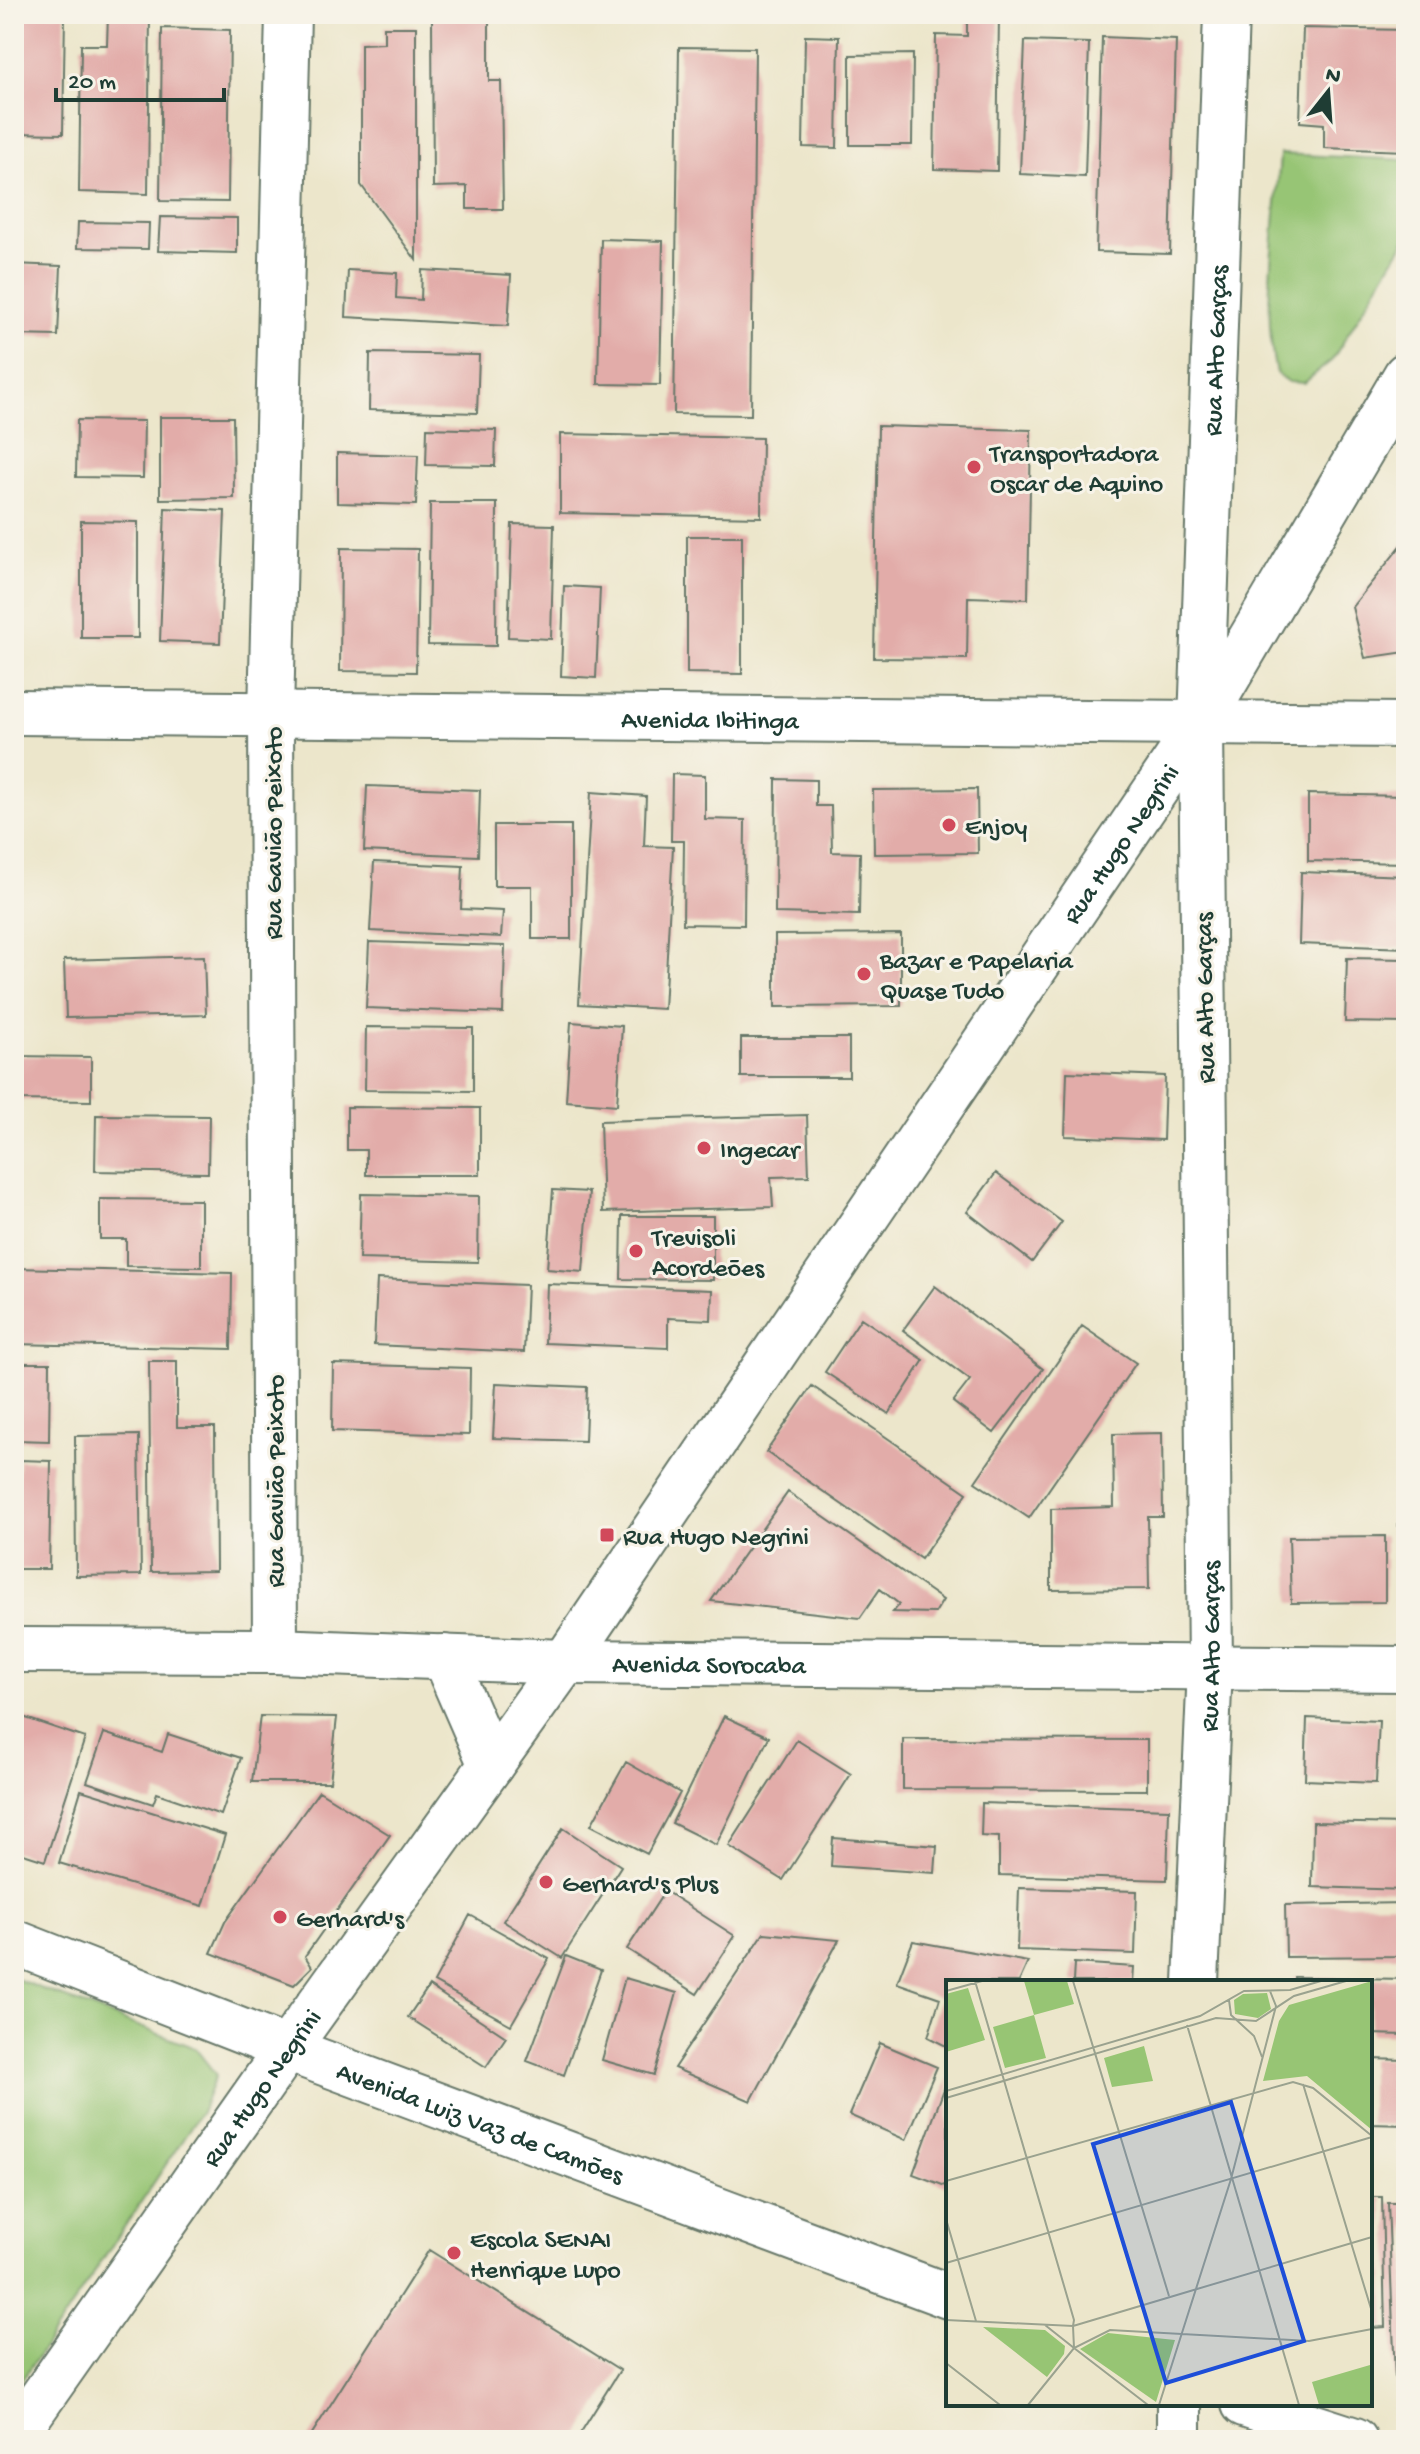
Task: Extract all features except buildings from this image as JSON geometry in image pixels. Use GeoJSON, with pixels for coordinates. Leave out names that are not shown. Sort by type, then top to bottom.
{"type":"FeatureCollection","features":[{"type":"Feature","properties":{"kind":"street","name":"Rua Gavião Peixoto"},"geometry":{"type":"LineString","coordinates":[[275,1651],[271,714],[288,14]]}},
{"type":"Feature","properties":{"kind":"street","name":"Rua Alto Garças"},"geometry":{"type":"LineString","coordinates":[[1196,1980],[1210,1668],[1201,723],[1226,14]]}},
{"type":"Feature","properties":{"kind":"street","name":"Rua Hugo Negrini"},"geometry":{"type":"LineString","coordinates":[[14,2437],[565,1662],[1201,723],[1406,375]]}},
{"type":"Feature","properties":{"kind":"street","name":"Avenida Ibitinga"},"geometry":{"type":"LineString","coordinates":[[14,712],[1406,725]]}},
{"type":"Feature","properties":{"kind":"street","name":"Avenida Sorocaba"},"geometry":{"type":"LineString","coordinates":[[14,1650],[275,1651],[565,1662],[1406,1669]]}},
{"type":"Feature","properties":{"kind":"street"},"geometry":{"type":"LineString","coordinates":[[444,1657],[491,1765]]}},
{"type":"Feature","properties":{"kind":"street","name":"Avenida Luiz Vaz de Camões"},"geometry":{"type":"LineString","coordinates":[[14,1942],[287,2049],[946,2295]]}},
{"type":"Feature","properties":{"kind":"street"},"geometry":{"type":"LineString","coordinates":[[1179,2406],[1179,2440]]}},
{"type":"Feature","properties":{"kind":"street"},"geometry":{"type":"LineString","coordinates":[[1250,2406],[1355,2440]]}},
{"type":"Feature","properties":{"kind":"green space"},"geometry":{"type":"Polygon","coordinates":[[[1280,154],[1406,160],[1406,239],[1332,360],[1304,383],[1289,382],[1276,373],[1272,348],[1271,264],[1280,154]]]}},
{"type":"Feature","properties":{"kind":"green space"},"geometry":{"type":"Polygon","coordinates":[[[14,1978],[195,2048],[216,2075],[201,2112],[14,2392],[14,1978]]]}},
{"type":"Feature","properties":{"kind":"place","name":"Transportadora Oscar de Aquino"},"geometry":{"type":"Point","coordinates":[974,467]}},
{"type":"Feature","properties":{"kind":"place","name":"Enjoy"},"geometry":{"type":"Point","coordinates":[949,825]}},
{"type":"Feature","properties":{"kind":"place","name":"Bazar e Papelaria Quase Tudo"},"geometry":{"type":"Point","coordinates":[864,974]}},
{"type":"Feature","properties":{"kind":"place","name":"Ingecar"},"geometry":{"type":"Point","coordinates":[704,1148]}},
{"type":"Feature","properties":{"kind":"place","name":"Trevisoli Acordeões"},"geometry":{"type":"Point","coordinates":[636,1251]}},
{"type":"Feature","properties":{"kind":"place","name":"Rua Hugo Negrini"},"geometry":{"type":"Point","coordinates":[607,1535]}},
{"type":"Feature","properties":{"kind":"place","name":"Gerhard's Plus"},"geometry":{"type":"Point","coordinates":[546,1882]}},
{"type":"Feature","properties":{"kind":"place","name":"Gerhard's"},"geometry":{"type":"Point","coordinates":[280,1917]}},
{"type":"Feature","properties":{"kind":"place","name":"Escola SENAI Henrique Lupo"},"geometry":{"type":"Point","coordinates":[454,2253]}}]}
